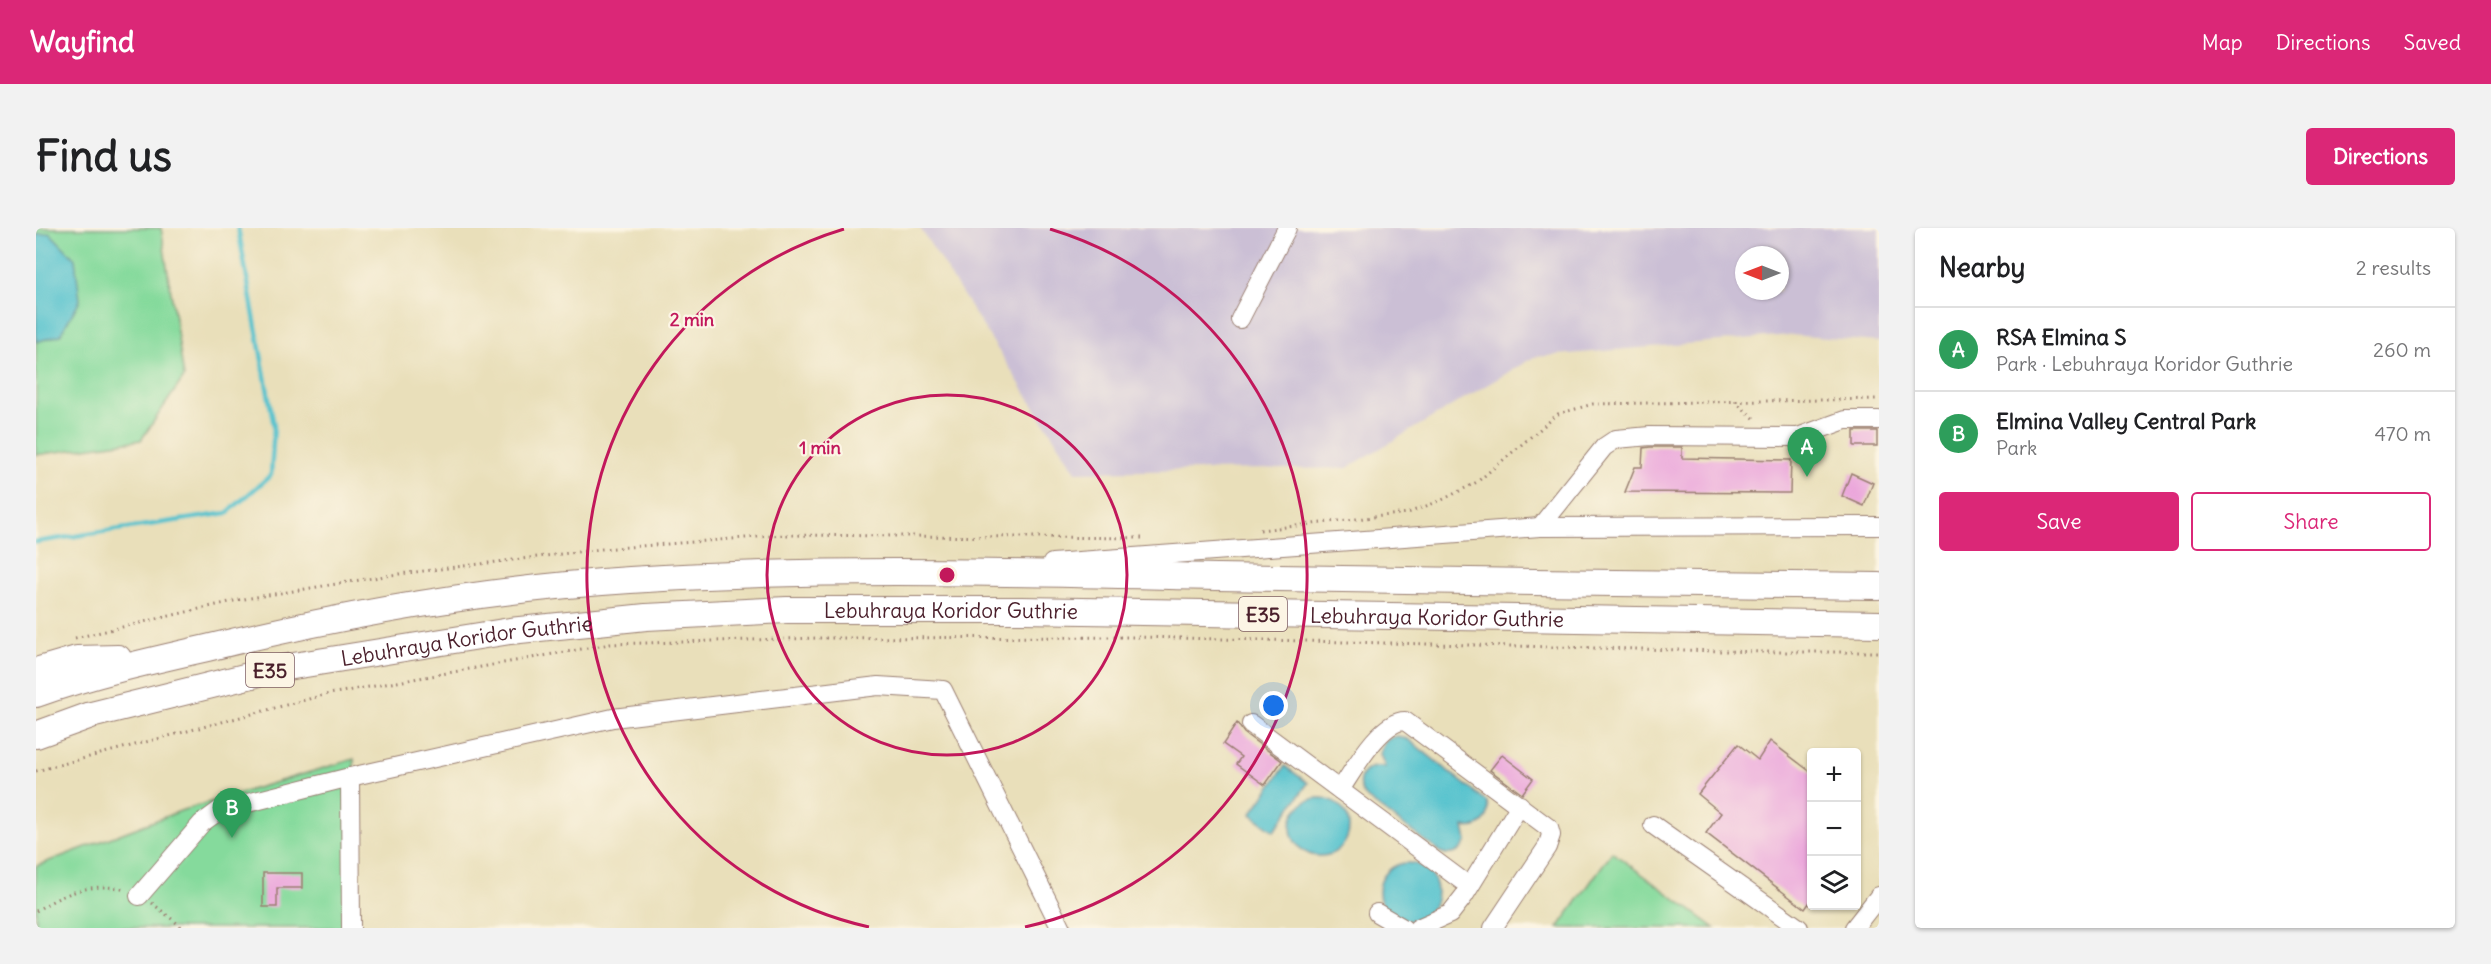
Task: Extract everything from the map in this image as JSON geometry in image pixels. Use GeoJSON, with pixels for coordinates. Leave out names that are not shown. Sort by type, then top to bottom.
{"type":"FeatureCollection","features":[{"type":"Feature","properties":{"kind":"highway","name":"Lebuhraya Koridor Guthrie"},"geometry":{"type":"LineString","coordinates":[[36,694],[82,678],[277,631],[462,598],[625,580],[786,572],[912,571],[1879,586]]}},
{"type":"Feature","properties":{"kind":"highway","name":"Lebuhraya Koridor Guthrie"},"geometry":{"type":"LineString","coordinates":[[36,735],[91,715],[281,668],[510,631],[646,616],[787,610],[1022,610],[1879,624]]}},
{"type":"Feature","properties":{"kind":"highway"},"geometry":{"type":"LineString","coordinates":[[36,671],[78,659],[153,660]]}},
{"type":"Feature","properties":{"kind":"street"},"geometry":{"type":"LineString","coordinates":[[1240,319],[1287,228]]}},
{"type":"Feature","properties":{"kind":"street"},"geometry":{"type":"LineString","coordinates":[[1540,527],[1604,447],[1616,439],[1650,436],[1798,437],[1845,420],[1879,420]]}},
{"type":"Feature","properties":{"kind":"street"},"geometry":{"type":"LineString","coordinates":[[912,571],[1171,556],[1540,527],[1879,526]]}},
{"type":"Feature","properties":{"kind":"street"},"geometry":{"type":"LineString","coordinates":[[139,896],[202,823],[220,810],[350,777],[613,718],[878,686],[944,690],[980,768],[1061,928]]}},
{"type":"Feature","properties":{"kind":"street"},"geometry":{"type":"LineString","coordinates":[[1340,790],[1383,731],[1399,721],[1405,721],[1549,828],[1550,840],[1493,928]]}},
{"type":"Feature","properties":{"kind":"street"},"geometry":{"type":"LineString","coordinates":[[1251,724],[1469,886]]}},
{"type":"Feature","properties":{"kind":"street"},"geometry":{"type":"LineString","coordinates":[[350,777],[351,928]]}},
{"type":"Feature","properties":{"kind":"street"},"geometry":{"type":"LineString","coordinates":[[1418,928],[1450,914],[1464,896],[1520,806]]}},
{"type":"Feature","properties":{"kind":"street"},"geometry":{"type":"LineString","coordinates":[[1653,825],[1799,928]]}},
{"type":"Feature","properties":{"kind":"street"},"geometry":{"type":"LineString","coordinates":[[1854,928],[1879,896]]}},
{"type":"Feature","properties":{"kind":"street"},"geometry":{"type":"LineString","coordinates":[[1377,914],[1403,928]]}},
{"type":"Feature","properties":{"kind":"path"},"geometry":{"type":"LineString","coordinates":[[1255,530],[1408,513],[1442,500],[1477,482],[1558,414],[1593,404],[1879,399]]}},
{"type":"Feature","properties":{"kind":"path"},"geometry":{"type":"LineString","coordinates":[[65,641],[238,600],[403,573],[602,549],[784,535],[1153,538]]}},
{"type":"Feature","properties":{"kind":"path"},"geometry":{"type":"LineString","coordinates":[[36,771],[324,695],[610,644],[819,638],[1138,637],[1740,651],[1879,652]]}},
{"type":"Feature","properties":{"kind":"path"},"geometry":{"type":"LineString","coordinates":[[36,911],[54,899],[84,889],[117,888],[157,906],[183,928]]}},
{"type":"Feature","properties":{"kind":"shaded area"},"geometry":{"type":"Polygon","coordinates":[[[920,228],[1879,228],[1879,342],[1790,335],[1534,357],[1347,468],[1076,472],[920,228]]]}},
{"type":"Feature","properties":{"kind":"green space"},"geometry":{"type":"Polygon","coordinates":[[[36,228],[161,228],[184,377],[141,440],[36,455],[36,228]]]}},
{"type":"Feature","properties":{"kind":"green space"},"geometry":{"type":"Polygon","coordinates":[[[354,759],[356,928],[36,928],[36,866],[183,810],[354,759]]]}},
{"type":"Feature","properties":{"kind":"green space"},"geometry":{"type":"Polygon","coordinates":[[[1612,852],[1715,928],[1558,928],[1612,852]]]}},
{"type":"Feature","properties":{"kind":"water"},"geometry":{"type":"Polygon","coordinates":[[[50,233],[75,259],[80,300],[60,335],[36,342],[36,235],[50,233]]]}},
{"type":"Feature","properties":{"kind":"water"},"geometry":{"type":"Polygon","coordinates":[[[1398,736],[1409,740],[1487,802],[1488,813],[1484,822],[1475,827],[1464,827],[1467,841],[1456,853],[1440,852],[1368,799],[1360,787],[1365,771],[1385,767],[1380,754],[1382,747],[1388,740],[1398,736]]]}},
{"type":"Feature","properties":{"kind":"water"},"geometry":{"type":"Polygon","coordinates":[[[1285,766],[1308,783],[1274,831],[1251,814],[1285,766]]]}},
{"type":"Feature","properties":{"kind":"water"},"geometry":{"type":"Polygon","coordinates":[[[1320,798],[1331,800],[1341,806],[1347,816],[1349,827],[1347,838],[1341,848],[1331,854],[1320,856],[1309,854],[1299,848],[1293,838],[1291,827],[1293,816],[1299,806],[1309,800],[1320,798]]]}},
{"type":"Feature","properties":{"kind":"water"},"geometry":{"type":"Polygon","coordinates":[[[1408,863],[1419,865],[1432,876],[1437,892],[1435,903],[1424,916],[1408,921],[1397,919],[1384,908],[1379,892],[1381,881],[1392,868],[1408,863]]]}},
{"type":"Feature","properties":{"kind":"building"},"geometry":{"type":"Polygon","coordinates":[[[1854,431],[1877,431],[1877,446],[1854,446],[1854,431]]]}},
{"type":"Feature","properties":{"kind":"building"},"geometry":{"type":"Polygon","coordinates":[[[1682,447],[1682,458],[1791,460],[1790,493],[1625,492],[1635,467],[1642,467],[1643,448],[1682,447]]]}},
{"type":"Feature","properties":{"kind":"building"},"geometry":{"type":"Polygon","coordinates":[[[1851,473],[1873,483],[1864,506],[1842,496],[1851,473]]]}},
{"type":"Feature","properties":{"kind":"building"},"geometry":{"type":"Polygon","coordinates":[[[1237,723],[1244,733],[1282,761],[1265,785],[1236,764],[1241,757],[1223,744],[1237,723]]]}},
{"type":"Feature","properties":{"kind":"building"},"geometry":{"type":"Polygon","coordinates":[[[1770,741],[1807,769],[1807,906],[1805,909],[1706,833],[1721,813],[1698,794],[1738,744],[1758,760],[1770,741]]]}},
{"type":"Feature","properties":{"kind":"building"},"geometry":{"type":"Polygon","coordinates":[[[1502,755],[1533,779],[1522,794],[1490,770],[1502,755]]]}},
{"type":"Feature","properties":{"kind":"building"},"geometry":{"type":"Polygon","coordinates":[[[263,873],[302,873],[302,888],[277,888],[277,907],[263,907],[263,873]]]}},
{"type":"Feature","properties":{"kind":"waterway"},"geometry":{"type":"LineString","coordinates":[[36,542],[227,513],[271,475],[274,426],[238,228]]}},
{"type":"Feature","properties":{"kind":"place","name":"RSA Elmina S"},"geometry":{"type":"Point","coordinates":[1807,477]}},
{"type":"Feature","properties":{"kind":"place","name":"Elmina Valley Central Park"},"geometry":{"type":"Point","coordinates":[232,838]}}]}
